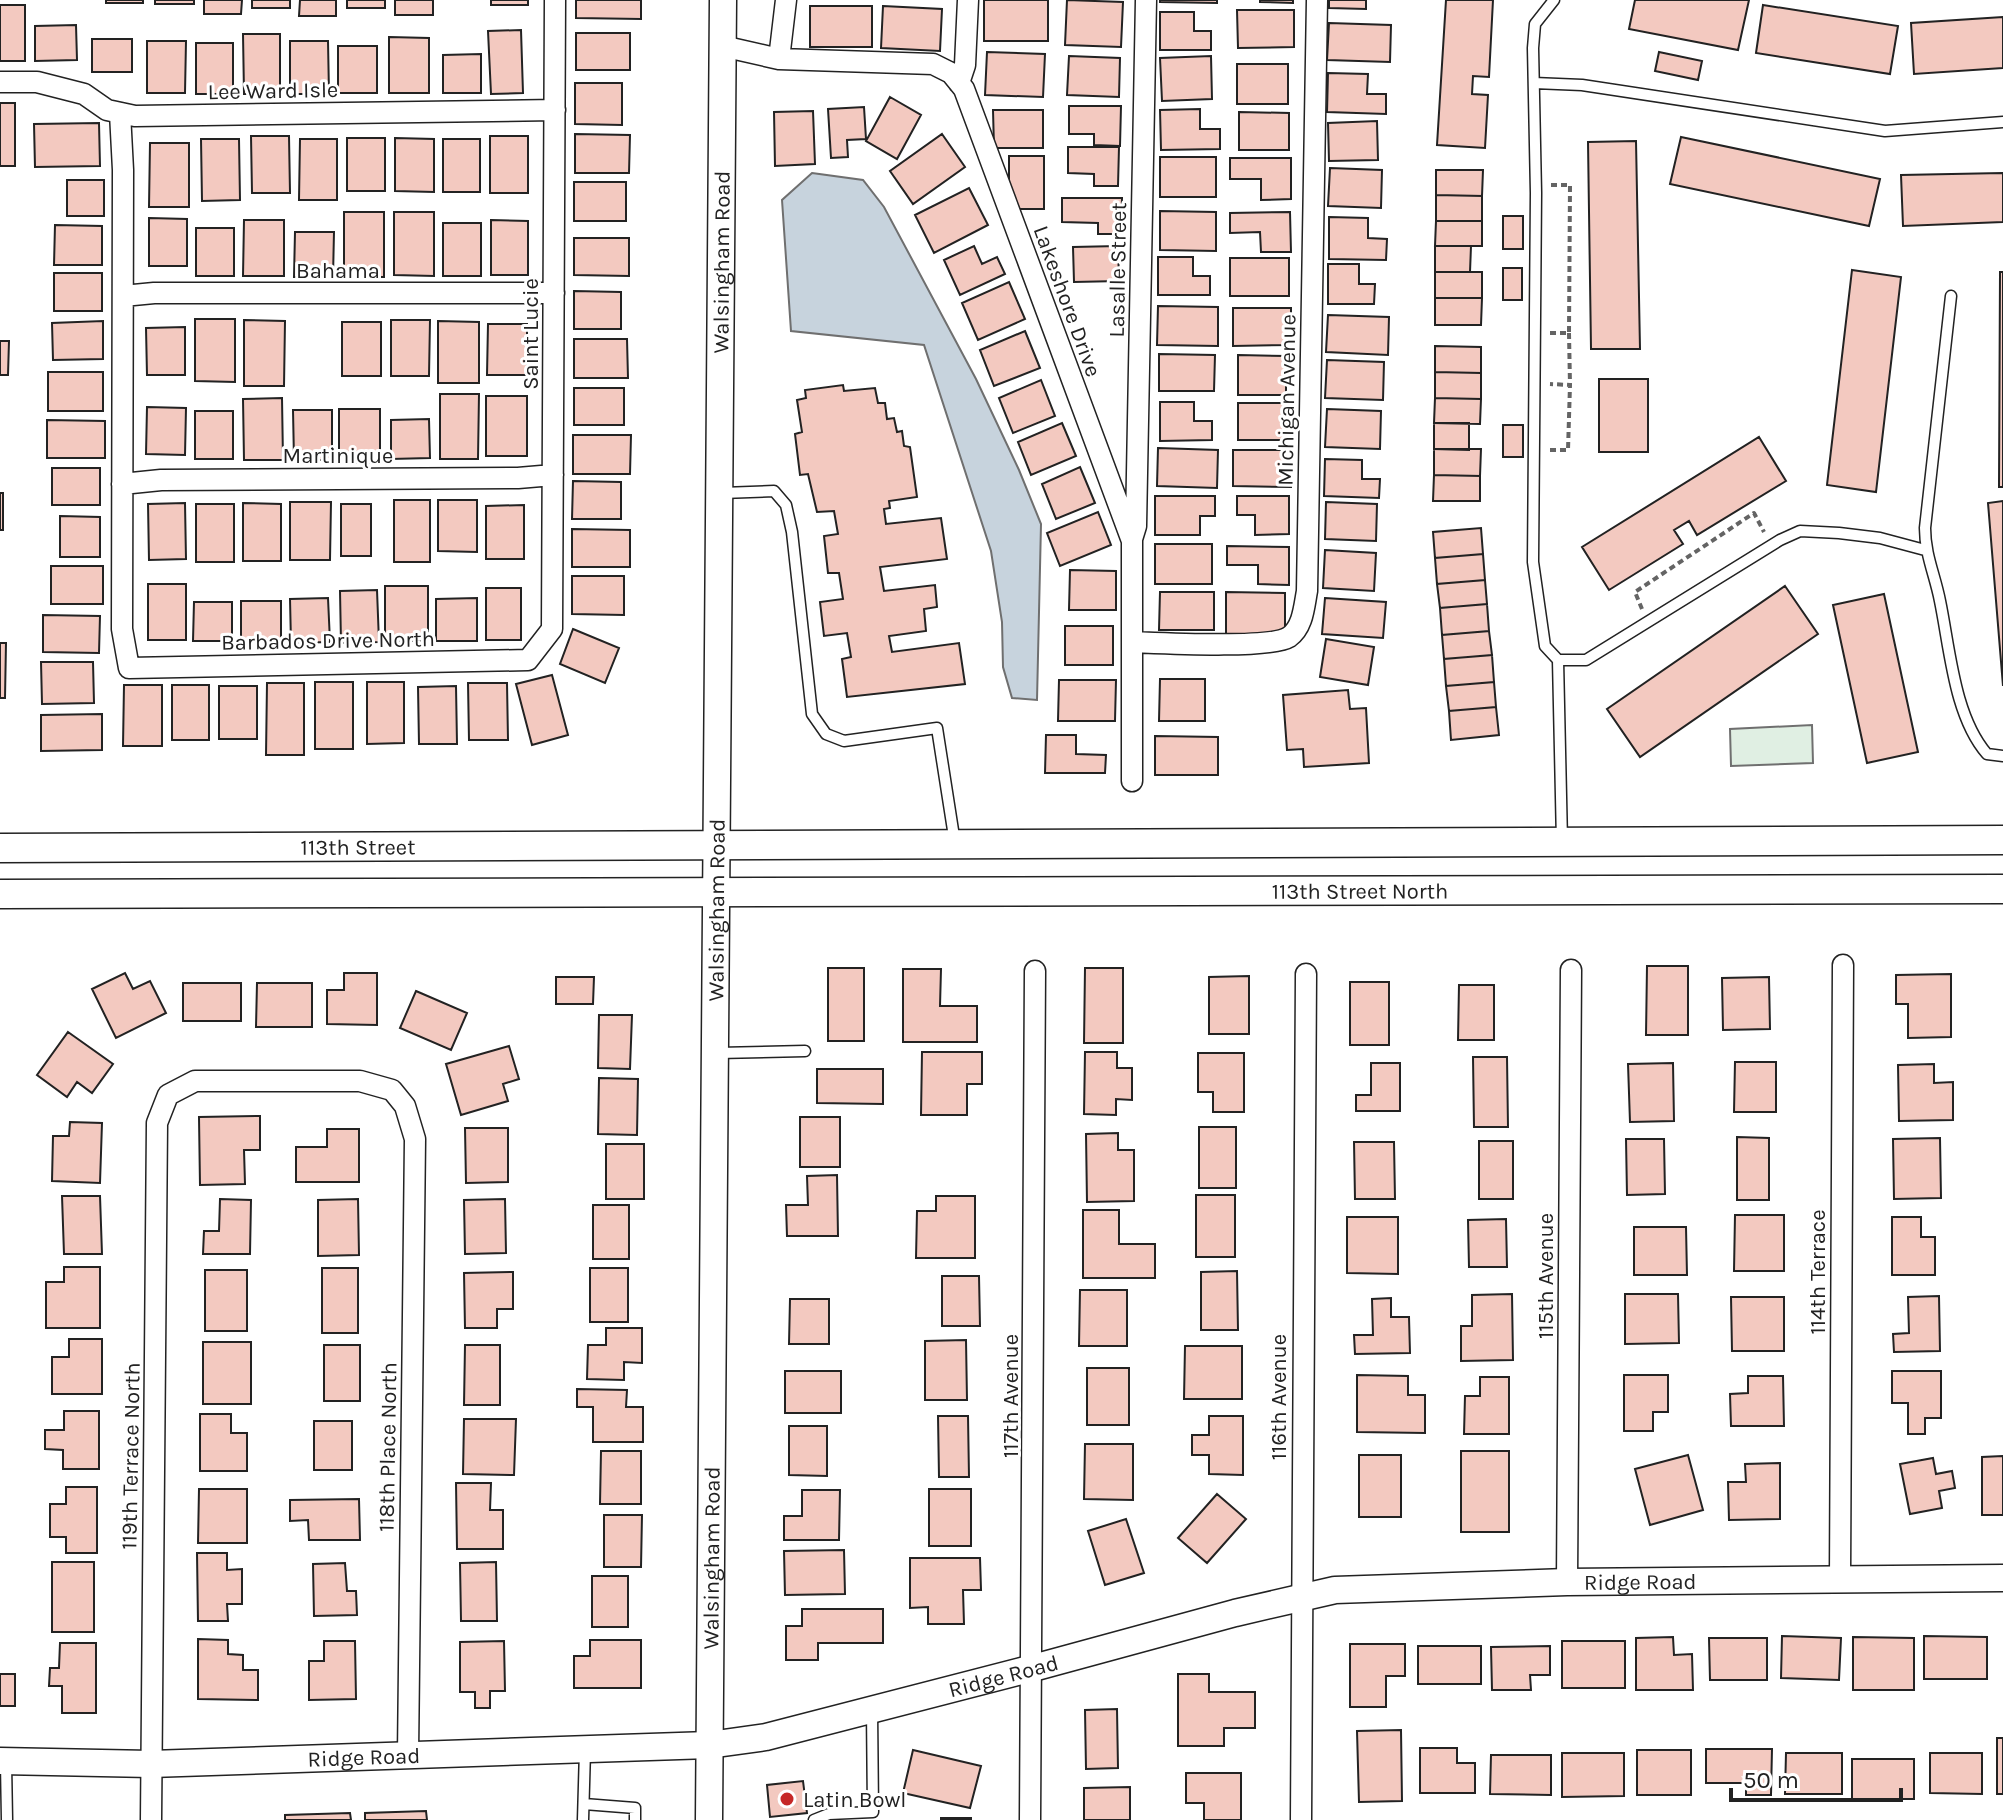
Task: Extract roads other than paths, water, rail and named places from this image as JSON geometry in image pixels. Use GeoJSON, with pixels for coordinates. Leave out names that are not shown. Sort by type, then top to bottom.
{"type":"FeatureCollection","features":[{"type":"Feature","properties":{"kind":"main road"},"geometry":{"type":"LineString","coordinates":[[717,847],[2003,840]]}},
{"type":"Feature","properties":{"kind":"main road","name":"113th Street"},"geometry":{"type":"LineString","coordinates":[[0,848],[717,847]]}},
{"type":"Feature","properties":{"kind":"main road","name":"113th Street North"},"geometry":{"type":"LineString","coordinates":[[717,891],[2003,889]]}},
{"type":"Feature","properties":{"kind":"main road","name":"113th Street"},"geometry":{"type":"LineString","coordinates":[[0,894],[717,891]]}},
{"type":"Feature","properties":{"kind":"street","name":"Saint Lucie"},"geometry":{"type":"LineString","coordinates":[[528,660],[552,629],[555,0]]}},
{"type":"Feature","properties":{"kind":"street","name":"Walsingham Road"},"geometry":{"type":"LineString","coordinates":[[709,1820],[723,0]]}},
{"type":"Feature","properties":{"kind":"street"},"geometry":{"type":"LineString","coordinates":[[779,59],[786,0]]}},
{"type":"Feature","properties":{"kind":"street"},"geometry":{"type":"LineString","coordinates":[[959,83],[965,65],[968,0]]}},
{"type":"Feature","properties":{"kind":"street","name":"Lasalle Street"},"geometry":{"type":"LineString","coordinates":[[1132,541],[1136,526],[1146,0]]}},
{"type":"Feature","properties":{"kind":"street","name":"Michigan Avenue"},"geometry":{"type":"LineString","coordinates":[[1132,642],[1245,644],[1276,641],[1288,638],[1298,627],[1303,614],[1307,591],[1317,0]]}},
{"type":"Feature","properties":{"kind":"street"},"geometry":{"type":"LineString","coordinates":[[722,46],[779,59],[933,64],[951,73],[959,83]]}},
{"type":"Feature","properties":{"kind":"street","name":"Lee Ward Isle"},"geometry":{"type":"LineString","coordinates":[[0,82],[37,82],[84,94],[107,110],[135,116],[555,110]]}},
{"type":"Feature","properties":{"kind":"street","name":"Lakeshore Drive"},"geometry":{"type":"LineString","coordinates":[[959,83],[1132,541],[1132,781]]}},
{"type":"Feature","properties":{"kind":"street"},"geometry":{"type":"LineString","coordinates":[[120,113],[123,170],[122,484]]}},
{"type":"Feature","properties":{"kind":"street","name":"Bahama"},"geometry":{"type":"LineString","coordinates":[[123,296],[154,293],[554,293]]}},
{"type":"Feature","properties":{"kind":"street","name":"Martinique"},"geometry":{"type":"LineString","coordinates":[[122,484],[161,480],[518,478],[553,475]]}},
{"type":"Feature","properties":{"kind":"street","name":"Barbados Drive North"},"geometry":{"type":"LineString","coordinates":[[122,484],[122,629],[129,668],[528,660]]}},
{"type":"Feature","properties":{"kind":"street","name":"114th Terrace"},"geometry":{"type":"LineString","coordinates":[[1840,1579],[1843,965]]}},
{"type":"Feature","properties":{"kind":"street","name":"115th Avenue"},"geometry":{"type":"LineString","coordinates":[[1567,1582],[1571,970]]}},
{"type":"Feature","properties":{"kind":"street","name":"117th Avenue"},"geometry":{"type":"LineString","coordinates":[[1030,1820],[1035,971]]}},
{"type":"Feature","properties":{"kind":"street","name":"116th Avenue"},"geometry":{"type":"LineString","coordinates":[[1301,1820],[1306,974]]}},
{"type":"Feature","properties":{"kind":"street","name":"118th Place North"},"geometry":{"type":"LineString","coordinates":[[168,1095],[195,1081],[360,1081],[392,1090],[405,1106],[415,1139],[408,1755]]}},
{"type":"Feature","properties":{"kind":"street","name":"119th Terrace North"},"geometry":{"type":"LineString","coordinates":[[151,1820],[157,1123],[168,1095]]}},
{"type":"Feature","properties":{"kind":"street","name":"Ridge Road"},"geometry":{"type":"LineString","coordinates":[[3,1761],[151,1764],[709,1745],[766,1737],[1335,1590],[1567,1582],[2003,1578]]}},
{"type":"Feature","properties":{"kind":"lane"},"geometry":{"type":"LineString","coordinates":[[1554,0],[1535,24],[1533,562],[1545,646],[1558,660],[1562,842]]}},
{"type":"Feature","properties":{"kind":"lane"},"geometry":{"type":"LineString","coordinates":[[1534,83],[1582,85],[1885,131],[2003,122]]}},
{"type":"Feature","properties":{"kind":"lane"},"geometry":{"type":"LineString","coordinates":[[1951,296],[1925,550],[1940,599],[1959,693],[1974,740],[1987,754],[2003,756]]}},
{"type":"Feature","properties":{"kind":"lane"},"geometry":{"type":"LineString","coordinates":[[719,493],[774,491],[786,505],[792,532],[812,714],[826,734],[844,741],[937,728],[955,845]]}},
{"type":"Feature","properties":{"kind":"lane"},"geometry":{"type":"LineString","coordinates":[[1558,660],[1586,660],[1772,545],[1800,531],[1880,538],[1925,550]]}},
{"type":"Feature","properties":{"kind":"lane"},"geometry":{"type":"LineString","coordinates":[[716,1053],[805,1051]]}},
{"type":"Feature","properties":{"kind":"lane"},"geometry":{"type":"LineString","coordinates":[[814,1820],[829,1814],[873,1816],[872,1709]]}},
{"type":"Feature","properties":{"kind":"lane"},"geometry":{"type":"LineString","coordinates":[[583,1820],[586,1749]]}},
{"type":"Feature","properties":{"kind":"lane"},"geometry":{"type":"LineString","coordinates":[[3,1761],[7,1820]]}},
{"type":"Feature","properties":{"kind":"lane"},"geometry":{"type":"LineString","coordinates":[[584,1804],[635,1808],[635,1820]]}},
{"type":"Feature","properties":{"kind":"place","name":"Latin Bowl"},"geometry":{"type":"Point","coordinates":[787,1799]}}]}
